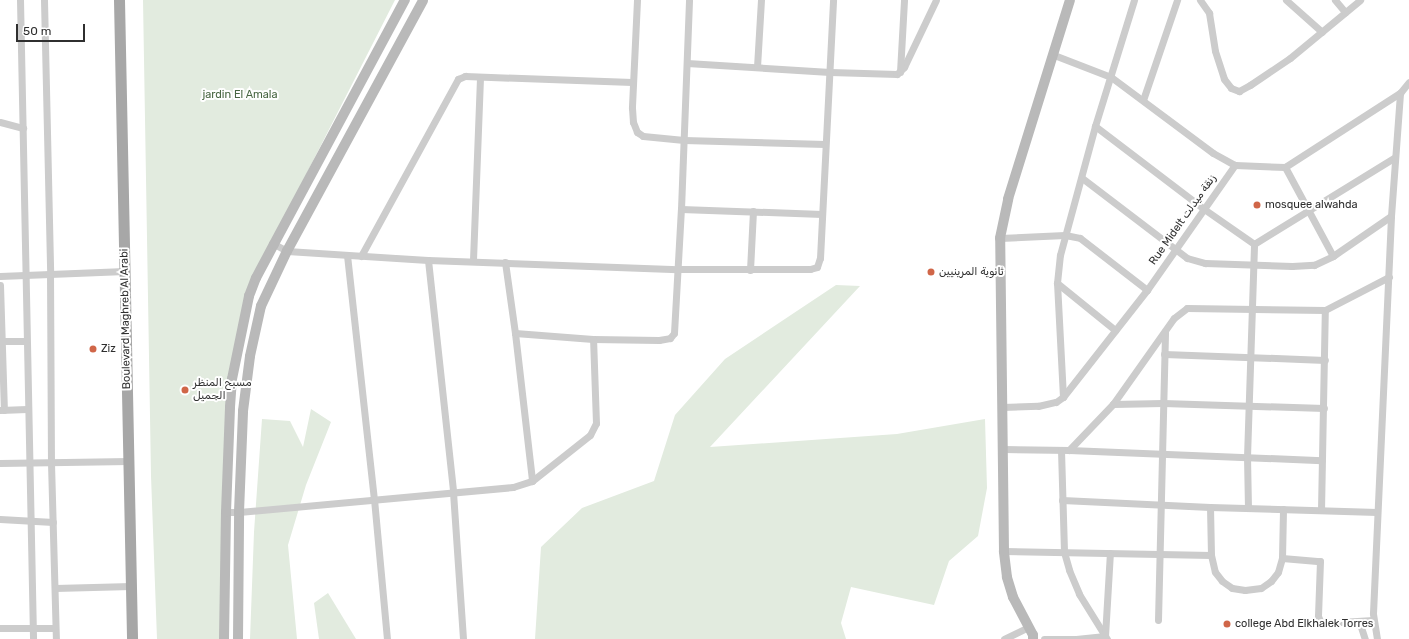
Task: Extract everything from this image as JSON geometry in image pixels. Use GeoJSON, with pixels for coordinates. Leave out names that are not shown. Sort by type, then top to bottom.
{"type":"FeatureCollection","features":[{"type":"Feature","properties":{"kind":"main road","name":"Boulevard Maghreb Al Arabi"},"geometry":{"type":"LineString","coordinates":[[119,0],[132,639]]}},
{"type":"Feature","properties":{"kind":"street"},"geometry":{"type":"LineString","coordinates":[[20,0],[26,274],[28,462],[31,522],[33,639]]}},
{"type":"Feature","properties":{"kind":"street"},"geometry":{"type":"LineString","coordinates":[[44,0],[50,273],[51,463],[56,639]]}},
{"type":"Feature","properties":{"kind":"street"},"geometry":{"type":"LineString","coordinates":[[224,639],[226,512],[232,378],[238,343],[249,296],[256,278],[405,0]]}},
{"type":"Feature","properties":{"kind":"street"},"geometry":{"type":"LineString","coordinates":[[238,639],[239,512],[243,419],[250,356],[261,306],[287,251],[423,0]]}},
{"type":"Feature","properties":{"kind":"street"},"geometry":{"type":"LineString","coordinates":[[637,0],[632,82],[632,114],[634,127],[642,136],[684,140],[826,144]]}},
{"type":"Feature","properties":{"kind":"street"},"geometry":{"type":"LineString","coordinates":[[515,333],[593,339],[659,340],[670,338],[674,333],[681,209],[689,0]]}},
{"type":"Feature","properties":{"kind":"street"},"geometry":{"type":"LineString","coordinates":[[757,67],[761,0]]}},
{"type":"Feature","properties":{"kind":"street"},"geometry":{"type":"LineString","coordinates":[[274,244],[287,251],[428,260],[473,260],[678,269],[750,270],[810,269],[817,267],[820,258],[833,0]]}},
{"type":"Feature","properties":{"kind":"street"},"geometry":{"type":"LineString","coordinates":[[900,73],[904,0]]}},
{"type":"Feature","properties":{"kind":"street"},"geometry":{"type":"LineString","coordinates":[[900,73],[936,0]]}},
{"type":"Feature","properties":{"kind":"street"},"geometry":{"type":"LineString","coordinates":[[1036,636],[1011,590],[1007,577],[1004,551],[1000,238],[1008,199],[1070,0]]}},
{"type":"Feature","properties":{"kind":"street"},"geometry":{"type":"LineString","coordinates":[[1063,397],[1057,283],[1064,235],[1082,178],[1095,126],[1134,0]]}},
{"type":"Feature","properties":{"kind":"street"},"geometry":{"type":"LineString","coordinates":[[1143,100],[1177,0]]}},
{"type":"Feature","properties":{"kind":"street"},"geometry":{"type":"LineString","coordinates":[[1200,0],[1209,13],[1216,51],[1224,79],[1228,85],[1235,90],[1244,89],[1250,86],[1290,58],[1357,1]]}},
{"type":"Feature","properties":{"kind":"street"},"geometry":{"type":"LineString","coordinates":[[1286,0],[1322,32]]}},
{"type":"Feature","properties":{"kind":"street"},"geometry":{"type":"LineString","coordinates":[[1335,0],[1345,12]]}},
{"type":"Feature","properties":{"kind":"street"},"geometry":{"type":"LineString","coordinates":[[1054,55],[1111,77],[1213,153],[1235,165],[1286,167],[1400,92],[1409,82]]}},
{"type":"Feature","properties":{"kind":"street"},"geometry":{"type":"LineString","coordinates":[[687,63],[830,72],[900,73]]}},
{"type":"Feature","properties":{"kind":"street"},"geometry":{"type":"LineString","coordinates":[[361,256],[458,79],[465,76],[632,82]]}},
{"type":"Feature","properties":{"kind":"street"},"geometry":{"type":"LineString","coordinates":[[473,260],[480,77]]}},
{"type":"Feature","properties":{"kind":"street"},"geometry":{"type":"LineString","coordinates":[[1378,639],[1373,620],[1377,512],[1394,158],[1400,92]]}},
{"type":"Feature","properties":{"kind":"street"},"geometry":{"type":"LineString","coordinates":[[0,122],[23,128]]}},
{"type":"Feature","properties":{"kind":"street"},"geometry":{"type":"LineString","coordinates":[[1095,126],[1204,209],[1254,244]]}},
{"type":"Feature","properties":{"kind":"street"},"geometry":{"type":"LineString","coordinates":[[1254,244],[1394,158]]}},
{"type":"Feature","properties":{"kind":"street","name":"Rue Midelt زنقة ميدلت"},"geometry":{"type":"LineString","coordinates":[[1002,407],[1038,406],[1056,402],[1063,397],[1147,290],[1235,165]]}},
{"type":"Feature","properties":{"kind":"street"},"geometry":{"type":"LineString","coordinates":[[1286,167],[1333,256]]}},
{"type":"Feature","properties":{"kind":"street"},"geometry":{"type":"LineString","coordinates":[[1082,178],[1176,248],[1187,258],[1197,262],[1254,265],[1314,265],[1333,256],[1391,216]]}},
{"type":"Feature","properties":{"kind":"street"},"geometry":{"type":"LineString","coordinates":[[681,209],[822,214]]}},
{"type":"Feature","properties":{"kind":"street"},"geometry":{"type":"LineString","coordinates":[[750,270],[753,211]]}},
{"type":"Feature","properties":{"kind":"street"},"geometry":{"type":"LineString","coordinates":[[1000,238],[1064,235],[1080,238],[1147,290]]}},
{"type":"Feature","properties":{"kind":"street"},"geometry":{"type":"LineString","coordinates":[[1248,508],[1247,457],[1254,244]]}},
{"type":"Feature","properties":{"kind":"street"},"geometry":{"type":"LineString","coordinates":[[347,255],[374,499],[387,639]]}},
{"type":"Feature","properties":{"kind":"street"},"geometry":{"type":"LineString","coordinates":[[428,260],[453,492],[463,639]]}},
{"type":"Feature","properties":{"kind":"street"},"geometry":{"type":"LineString","coordinates":[[505,262],[515,333],[532,481]]}},
{"type":"Feature","properties":{"kind":"street"},"geometry":{"type":"LineString","coordinates":[[0,276],[125,271]]}},
{"type":"Feature","properties":{"kind":"street"},"geometry":{"type":"LineString","coordinates":[[1070,450],[1113,404],[1174,318],[1187,308],[1325,310],[1388,277]]}},
{"type":"Feature","properties":{"kind":"street"},"geometry":{"type":"LineString","coordinates":[[1057,283],[1115,330]]}},
{"type":"Feature","properties":{"kind":"street"},"geometry":{"type":"LineString","coordinates":[[0,285],[2,410],[27,409]]}},
{"type":"Feature","properties":{"kind":"street"},"geometry":{"type":"LineString","coordinates":[[1321,510],[1325,310]]}},
{"type":"Feature","properties":{"kind":"street"},"geometry":{"type":"LineString","coordinates":[[1158,620],[1165,332]]}},
{"type":"Feature","properties":{"kind":"street"},"geometry":{"type":"LineString","coordinates":[[226,512],[513,487],[532,481],[590,435],[596,423],[593,339]]}},
{"type":"Feature","properties":{"kind":"street"},"geometry":{"type":"LineString","coordinates":[[1,341],[26,341]]}},
{"type":"Feature","properties":{"kind":"street"},"geometry":{"type":"LineString","coordinates":[[1164,354],[1325,360]]}},
{"type":"Feature","properties":{"kind":"street"},"geometry":{"type":"LineString","coordinates":[[1113,404],[1163,403],[1249,407],[1324,408]]}},
{"type":"Feature","properties":{"kind":"street"},"geometry":{"type":"LineString","coordinates":[[1003,449],[1070,450],[1322,460]]}},
{"type":"Feature","properties":{"kind":"street"},"geometry":{"type":"LineString","coordinates":[[1061,450],[1064,552],[1069,570],[1079,594],[1106,637]]}},
{"type":"Feature","properties":{"kind":"street"},"geometry":{"type":"LineString","coordinates":[[0,463],[129,461]]}},
{"type":"Feature","properties":{"kind":"street"},"geometry":{"type":"LineString","coordinates":[[1062,500],[1210,507],[1377,512]]}},
{"type":"Feature","properties":{"kind":"street"},"geometry":{"type":"LineString","coordinates":[[1210,507],[1210,555],[1215,572],[1222,581],[1232,588],[1245,590],[1261,588],[1271,581],[1278,572],[1282,558],[1283,509]]}},
{"type":"Feature","properties":{"kind":"street"},"geometry":{"type":"LineString","coordinates":[[0,519],[31,522],[53,522]]}},
{"type":"Feature","properties":{"kind":"street"},"geometry":{"type":"LineString","coordinates":[[1004,551],[1210,555]]}},
{"type":"Feature","properties":{"kind":"street"},"geometry":{"type":"LineString","coordinates":[[1106,637],[1110,553]]}},
{"type":"Feature","properties":{"kind":"street"},"geometry":{"type":"LineString","coordinates":[[1282,558],[1320,561],[1318,616],[1320,621],[1325,623],[1373,620]]}},
{"type":"Feature","properties":{"kind":"street"},"geometry":{"type":"LineString","coordinates":[[55,588],[131,586]]}},
{"type":"Feature","properties":{"kind":"street"},"geometry":{"type":"LineString","coordinates":[[1359,621],[1364,639]]}},
{"type":"Feature","properties":{"kind":"street"},"geometry":{"type":"LineString","coordinates":[[0,628],[55,628]]}},
{"type":"Feature","properties":{"kind":"street"},"geometry":{"type":"LineString","coordinates":[[1004,639],[1036,636],[1106,637]]}},
{"type":"Feature","properties":{"kind":"green space","name":"jardin El Amala"},"geometry":{"type":"Polygon","coordinates":[[[143,0],[395,0],[267,251],[237,337],[223,639],[157,639],[151,476],[143,0]]]}},
{"type":"Feature","properties":{"kind":"green space"},"geometry":{"type":"Polygon","coordinates":[[[836,285],[860,286],[710,447],[897,434],[985,419],[987,488],[978,536],[949,561],[934,605],[851,587],[841,623],[846,639],[535,639],[541,547],[582,508],[654,481],[675,415],[725,359],[836,285]]]}},
{"type":"Feature","properties":{"kind":"green space"},"geometry":{"type":"Polygon","coordinates":[[[311,409],[331,422],[306,485],[288,545],[297,639],[250,639],[254,532],[262,419],[290,421],[303,447],[311,409]]]}},
{"type":"Feature","properties":{"kind":"green space"},"geometry":{"type":"Polygon","coordinates":[[[328,593],[356,639],[319,639],[314,603],[328,593]]]}},
{"type":"Feature","properties":{"kind":"place","name":"mosquee alwahda"},"geometry":{"type":"Point","coordinates":[1257,205]}},
{"type":"Feature","properties":{"kind":"place","name":"ثانوية المرينيين"},"geometry":{"type":"Point","coordinates":[931,272]}},
{"type":"Feature","properties":{"kind":"place","name":"Ziz"},"geometry":{"type":"Point","coordinates":[93,349]}},
{"type":"Feature","properties":{"kind":"place","name":"مسبح المنظر الجميل"},"geometry":{"type":"Point","coordinates":[185,390]}},
{"type":"Feature","properties":{"kind":"place","name":"college Abd Elkhalek Torres"},"geometry":{"type":"Point","coordinates":[1227,624]}}]}
